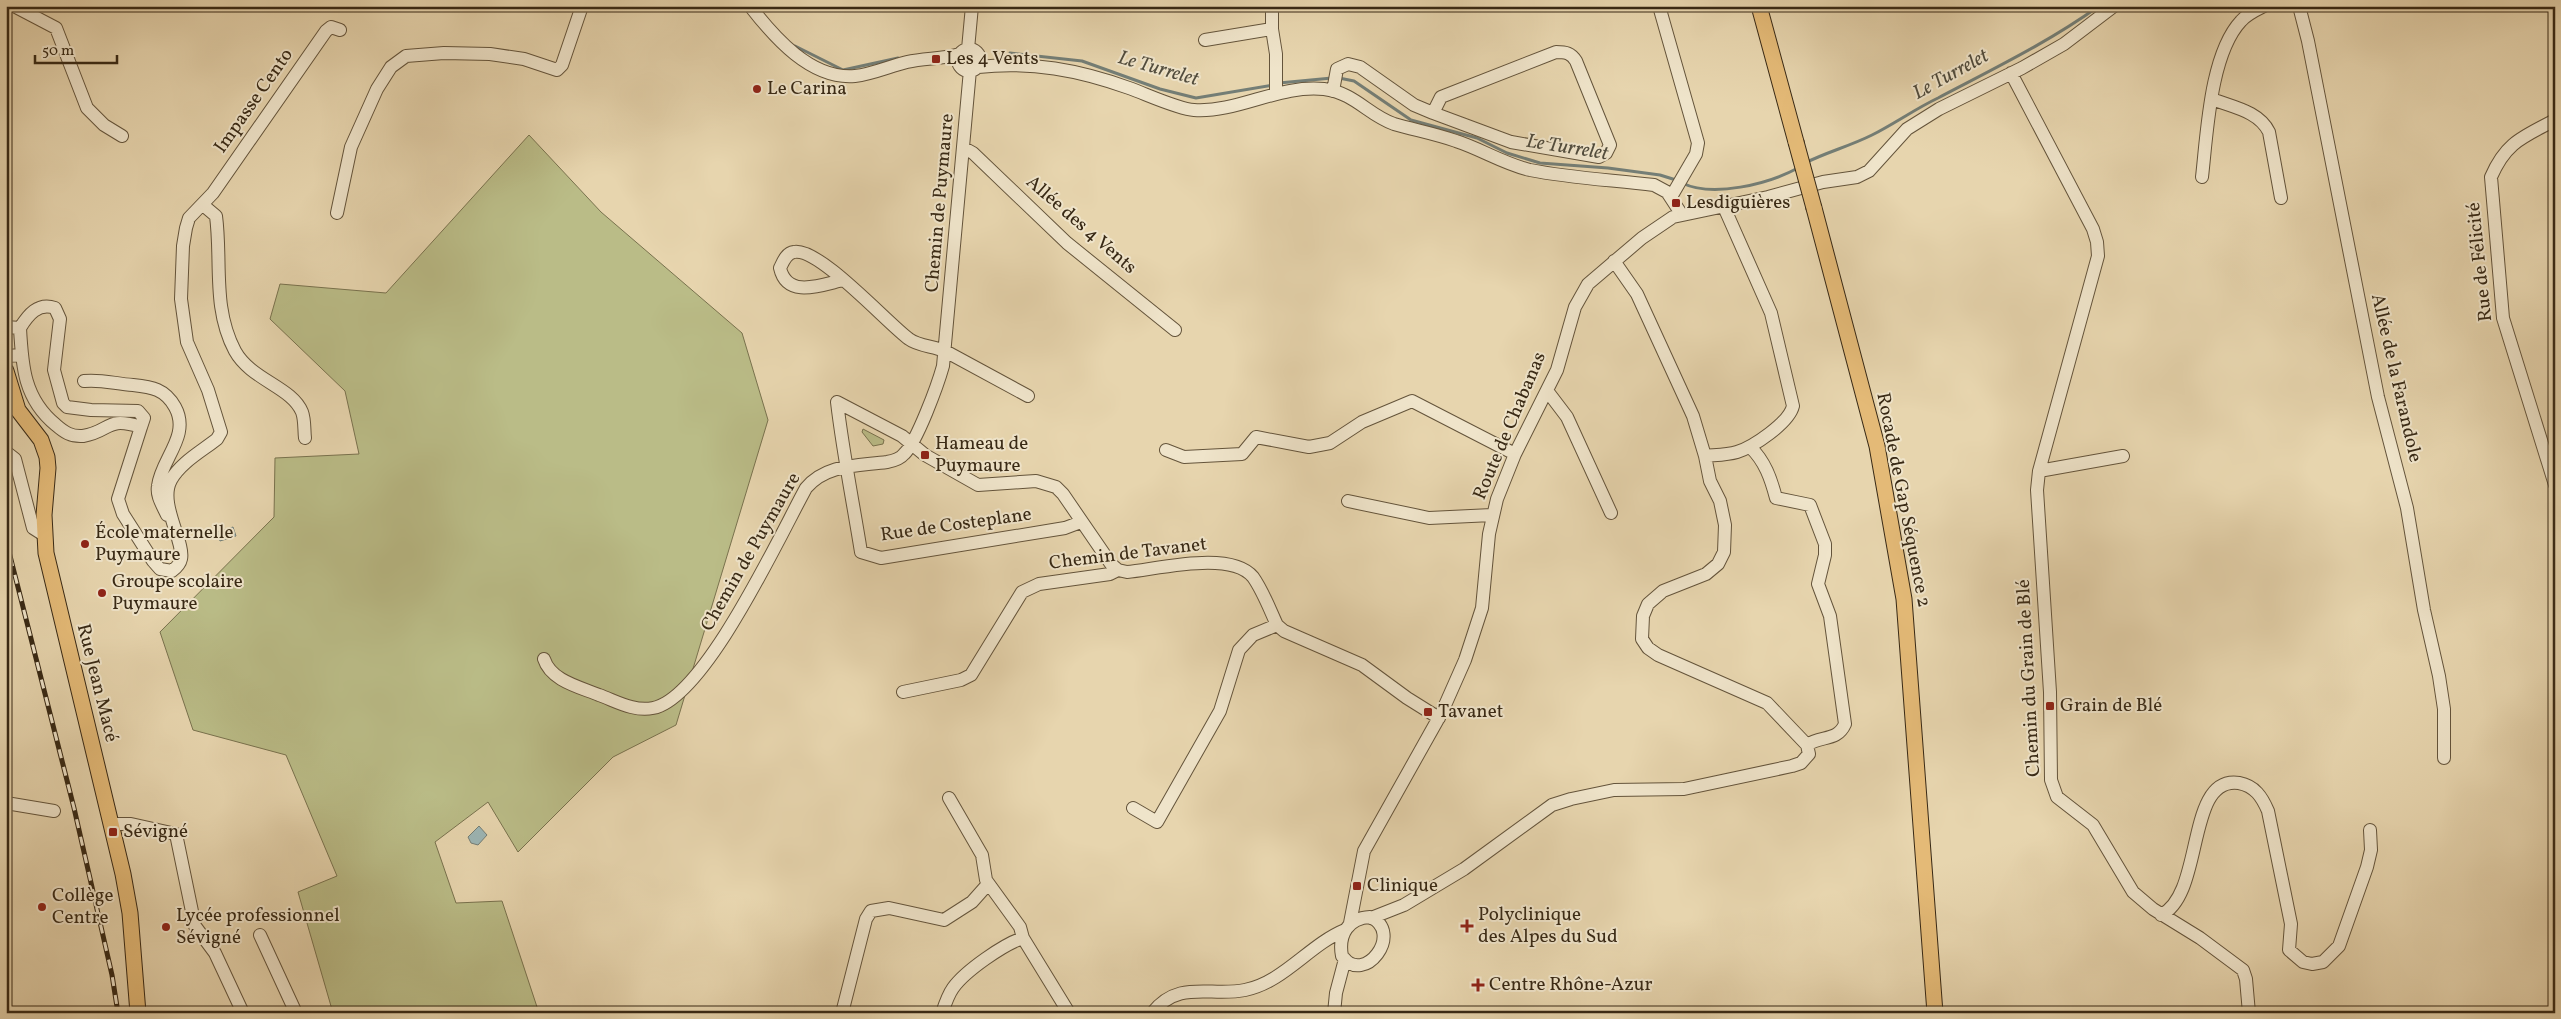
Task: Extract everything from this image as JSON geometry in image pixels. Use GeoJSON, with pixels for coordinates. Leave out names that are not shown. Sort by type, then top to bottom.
{"type":"FeatureCollection","features":[{"type":"Feature","properties":{"kind":"main road","name":"Rocade de Gap Séquence 2"},"geometry":{"type":"LineString","coordinates":[[1759,6],[1877,446],[1904,599],[1935,1013]]}},
{"type":"Feature","properties":{"kind":"main road","name":"Rue Jean Macé"},"geometry":{"type":"LineString","coordinates":[[6,371],[18,410],[41,440],[47,457],[44,535],[54,590],[111,824],[130,912],[138,1013]]}},
{"type":"Feature","properties":{"kind":"street"},"geometry":{"type":"LineString","coordinates":[[14,6],[56,28],[87,108],[104,125],[122,136]]}},
{"type":"Feature","properties":{"kind":"street"},"geometry":{"type":"LineString","coordinates":[[337,213],[351,147],[376,89],[391,67],[406,56],[444,53],[513,57],[557,70],[562,65],[582,6]]}},
{"type":"Feature","properties":{"kind":"street"},"geometry":{"type":"LineString","coordinates":[[750,6],[784,47],[810,63],[835,74],[855,76],[920,59],[969,60],[1049,66],[1081,72],[1193,110],[1221,107],[1275,87],[1333,88],[1387,121],[1456,140],[1516,166],[1547,173],[1654,185],[1662,188],[1671,197],[1682,215]]}},
{"type":"Feature","properties":{"kind":"street","name":"Chemin de Puymaure"},"geometry":{"type":"LineString","coordinates":[[544,659],[550,671],[563,680],[635,709],[653,708],[670,701],[693,679],[720,643],[806,488],[822,474],[895,460],[904,455],[911,444],[938,383],[945,351],[964,148],[972,6]]}},
{"type":"Feature","properties":{"kind":"street"},"geometry":{"type":"LineString","coordinates":[[1272,6],[1272,29],[1276,54],[1275,87]]}},
{"type":"Feature","properties":{"kind":"street"},"geometry":{"type":"LineString","coordinates":[[1659,6],[1698,143],[1696,154],[1671,197]]}},
{"type":"Feature","properties":{"kind":"street","name":"Route de Chabanas"},"geometry":{"type":"LineString","coordinates":[[1348,926],[1364,851],[1438,718],[1465,660],[1482,608],[1492,515],[1504,477],[1558,370],[1575,307],[1583,290],[1642,238],[1673,217],[1724,207],[1863,174],[1877,164],[1907,129],[1938,109],[2064,44],[2114,6]]}},
{"type":"Feature","properties":{"kind":"street"},"geometry":{"type":"LineString","coordinates":[[2202,178],[2215,76],[2233,32],[2241,20],[2264,6]]}},
{"type":"Feature","properties":{"kind":"street","name":"Allée de la Farandole"},"geometry":{"type":"LineString","coordinates":[[2299,6],[2308,41],[2378,397],[2407,508],[2424,610],[2439,676],[2444,709],[2444,758]]}},
{"type":"Feature","properties":{"kind":"street","name":"Impasse Cento"},"geometry":{"type":"LineString","coordinates":[[203,205],[326,30],[331,27],[340,30]]}},
{"type":"Feature","properties":{"kind":"street"},"geometry":{"type":"LineString","coordinates":[[1205,40],[1272,29]]}},
{"type":"Feature","properties":{"kind":"street"},"geometry":{"type":"LineString","coordinates":[[1333,88],[1337,71],[1342,65],[1348,64],[1360,67],[1414,106],[1511,142],[1599,157],[1606,153],[1610,145],[1576,61],[1572,55],[1565,52],[1556,52],[1441,97],[1433,113]]}},
{"type":"Feature","properties":{"kind":"street","name":"Chemin du Grain de Blé"},"geometry":{"type":"LineString","coordinates":[[2011,73],[2093,230],[2097,242],[2098,256],[2039,471],[2037,490],[2050,706],[2051,780],[2057,797],[2093,825],[2133,892],[2161,914],[2200,938],[2243,970],[2246,979],[2249,1013]]}},
{"type":"Feature","properties":{"kind":"street"},"geometry":{"type":"LineString","coordinates":[[2212,99],[2258,117],[2265,123],[2270,132],[2281,198]]}},
{"type":"Feature","properties":{"kind":"street","name":"Rue de Félicité"},"geometry":{"type":"LineString","coordinates":[[2555,120],[2518,139],[2499,157],[2491,177],[2503,318],[2555,484]]}},
{"type":"Feature","properties":{"kind":"street","name":"Allée des 4 Vents"},"geometry":{"type":"LineString","coordinates":[[964,148],[974,153],[1067,243],[1175,330]]}},
{"type":"Feature","properties":{"kind":"street"},"geometry":{"type":"LineString","coordinates":[[172,524],[167,488],[171,480],[178,470],[217,439],[221,432],[208,390],[187,342],[181,299],[183,246],[186,228],[190,218],[203,205],[216,216],[219,295],[234,349],[250,371],[294,401],[303,414],[305,438]]}},
{"type":"Feature","properties":{"kind":"street"},"geometry":{"type":"LineString","coordinates":[[1705,456],[1734,453],[1750,447],[1786,420],[1792,413],[1793,406],[1771,314],[1724,207]]}},
{"type":"Feature","properties":{"kind":"street"},"geometry":{"type":"LineString","coordinates":[[1614,261],[1638,294],[1693,416],[1710,481],[1720,501],[1725,525],[1724,552],[1718,564],[1706,574],[1656,596],[1648,604],[1644,616],[1642,639],[1648,648],[1658,655],[1767,703],[1807,751]]}},
{"type":"Feature","properties":{"kind":"street"},"geometry":{"type":"LineString","coordinates":[[843,280],[867,299],[908,338],[918,344],[930,345],[945,351],[1028,396]]}},
{"type":"Feature","properties":{"kind":"street"},"geometry":{"type":"LineString","coordinates":[[84,381],[98,379],[155,388],[164,393],[177,411],[179,433],[158,485],[158,496],[172,524],[182,552],[181,560],[172,571],[166,572],[160,569],[153,560],[123,514],[118,499],[144,418],[138,411],[91,410],[68,407],[62,403],[54,370],[60,318],[55,308],[42,307],[33,311],[20,328],[22,355],[34,402],[48,419],[65,432],[74,436],[85,435],[119,422],[141,427]]}},
{"type":"Feature","properties":{"kind":"street"},"geometry":{"type":"LineString","coordinates":[[6,327],[20,328]]}},
{"type":"Feature","properties":{"kind":"street"},"geometry":{"type":"LineString","coordinates":[[6,356],[22,355]]}},
{"type":"Feature","properties":{"kind":"street"},"geometry":{"type":"LineString","coordinates":[[1548,392],[1567,417],[1611,513]]}},
{"type":"Feature","properties":{"kind":"street"},"geometry":{"type":"LineString","coordinates":[[1166,450],[1184,457],[1242,454],[1256,437],[1309,446],[1330,443],[1362,422],[1412,400],[1515,454]]}},
{"type":"Feature","properties":{"kind":"street"},"geometry":{"type":"LineString","coordinates":[[846,468],[837,402],[902,436],[911,444],[978,485],[987,486],[1036,481],[1056,487],[1111,564],[1118,570]]}},
{"type":"Feature","properties":{"kind":"street"},"geometry":{"type":"LineString","coordinates":[[1152,1013],[1168,998],[1186,992],[1243,990],[1258,986],[1284,972],[1330,936],[1348,926],[1404,905],[1464,869],[1552,805],[1614,790],[1684,789],[1792,766],[1807,751],[1812,741],[1834,738],[1841,732],[1845,724],[1830,616],[1818,584],[1825,555],[1825,544],[1810,505],[1776,498],[1771,479],[1760,456],[1750,447]]}},
{"type":"Feature","properties":{"kind":"street"},"geometry":{"type":"LineString","coordinates":[[6,452],[15,459],[34,528],[44,535]]}},
{"type":"Feature","properties":{"kind":"street"},"geometry":{"type":"LineString","coordinates":[[2039,471],[2124,456]]}},
{"type":"Feature","properties":{"kind":"street","name":"Rue de Costeplane"},"geometry":{"type":"LineString","coordinates":[[846,468],[861,552],[881,558],[1066,528],[1081,522]]}},
{"type":"Feature","properties":{"kind":"street"},"geometry":{"type":"LineString","coordinates":[[1348,502],[1428,518],[1492,515]]}},
{"type":"Feature","properties":{"kind":"street","name":"Chemin de Tavanet"},"geometry":{"type":"LineString","coordinates":[[902,692],[961,680],[971,674],[1022,592],[1029,587],[1039,584],[1110,574],[1118,570],[1127,572],[1220,562],[1230,564],[1252,576],[1277,625]]}},
{"type":"Feature","properties":{"kind":"street"},"geometry":{"type":"LineString","coordinates":[[1133,808],[1157,822],[1220,711],[1239,650],[1253,635],[1277,625],[1284,631],[1362,665],[1438,718]]}},
{"type":"Feature","properties":{"kind":"street"},"geometry":{"type":"LineString","coordinates":[[2161,914],[2173,907],[2186,885],[2204,806],[2212,793],[2222,786],[2236,783],[2245,784],[2262,798],[2268,811],[2291,924],[2289,950],[2303,962],[2323,962],[2339,946],[2367,867],[2371,850],[2370,830]]}},
{"type":"Feature","properties":{"kind":"street"},"geometry":{"type":"LineString","coordinates":[[949,798],[982,855],[988,884],[1020,927],[1023,938],[1069,1013]]}},
{"type":"Feature","properties":{"kind":"street"},"geometry":{"type":"LineString","coordinates":[[6,803],[54,811]]}},
{"type":"Feature","properties":{"kind":"street"},"geometry":{"type":"LineString","coordinates":[[111,824],[131,824],[176,834],[195,926],[215,953],[243,1013]]}},
{"type":"Feature","properties":{"kind":"street"},"geometry":{"type":"LineString","coordinates":[[842,1013],[866,919],[871,911],[889,908],[944,920],[972,902],[988,884]]}},
{"type":"Feature","properties":{"kind":"street"},"geometry":{"type":"LineString","coordinates":[[1357,886],[1370,917],[1381,926],[1384,935]]}},
{"type":"Feature","properties":{"kind":"street"},"geometry":{"type":"LineString","coordinates":[[1315,948],[1331,948],[1352,965],[1370,962],[1377,954],[1384,935],[1404,905]]}},
{"type":"Feature","properties":{"kind":"street"},"geometry":{"type":"LineString","coordinates":[[1334,1013],[1348,926]]}},
{"type":"Feature","properties":{"kind":"street"},"geometry":{"type":"LineString","coordinates":[[260,935],[296,1013]]}},
{"type":"Feature","properties":{"kind":"street"},"geometry":{"type":"LineString","coordinates":[[942,1013],[954,986],[1010,942],[1023,938]]}},
{"type":"Feature","properties":{"kind":"street"},"geometry":{"type":"LineString","coordinates":[[1336,993],[1348,977],[1361,965]]}},
{"type":"Feature","properties":{"kind":"green space"},"geometry":{"type":"Polygon","coordinates":[[[529,135],[601,212],[742,333],[768,420],[676,725],[613,757],[518,852],[488,802],[435,842],[456,903],[502,901],[539,1013],[333,1013],[298,892],[337,876],[286,755],[193,730],[160,632],[274,517],[275,458],[359,454],[345,391],[270,319],[280,284],[386,293],[529,135]]]}},
{"type":"Feature","properties":{"kind":"green space"},"geometry":{"type":"Polygon","coordinates":[[[863,429],[884,440],[883,444],[873,446],[862,432],[863,429]]]}},
{"type":"Feature","properties":{"kind":"water"},"geometry":{"type":"Polygon","coordinates":[[[233,527],[236,536],[220,541],[217,532],[233,527]]]}},
{"type":"Feature","properties":{"kind":"water"},"geometry":{"type":"Polygon","coordinates":[[[479,826],[487,835],[478,845],[471,843],[468,837],[479,826]]]}},
{"type":"Feature","properties":{"kind":"waterway","name":"Le Turrelet"},"geometry":{"type":"LineString","coordinates":[[1805,163],[1880,131],[1929,102],[2041,43],[2099,6]]}},
{"type":"Feature","properties":{"kind":"waterway","name":"Le Turrelet"},"geometry":{"type":"LineString","coordinates":[[795,46],[843,70],[898,58]]}},
{"type":"Feature","properties":{"kind":"waterway","name":"Le Turrelet"},"geometry":{"type":"LineString","coordinates":[[1010,53],[1082,61],[1160,89],[1196,98],[1273,85]]}},
{"type":"Feature","properties":{"kind":"waterway","name":"Le Turrelet"},"geometry":{"type":"LineString","coordinates":[[1279,83],[1332,78]]}},
{"type":"Feature","properties":{"kind":"waterway","name":"Le Turrelet"},"geometry":{"type":"LineString","coordinates":[[1339,78],[1354,81],[1411,120],[1477,138],[1507,153],[1540,163],[1608,168],[1660,175],[1676,180]]}},
{"type":"Feature","properties":{"kind":"waterway","name":"Le Turrelet"},"geometry":{"type":"LineString","coordinates":[[1682,183],[1709,189],[1740,187],[1772,179],[1798,168]]}},
{"type":"Feature","properties":{"kind":"railway"},"geometry":{"type":"LineString","coordinates":[[6,540],[74,808],[112,975],[118,1013]]}},
{"type":"Feature","properties":{"kind":"place","name":"Les 4 Vents"},"geometry":{"type":"Point","coordinates":[936,59]}},
{"type":"Feature","properties":{"kind":"place","name":"Le Carina"},"geometry":{"type":"Point","coordinates":[757,89]}},
{"type":"Feature","properties":{"kind":"place","name":"Lesdiguières"},"geometry":{"type":"Point","coordinates":[1676,203]}},
{"type":"Feature","properties":{"kind":"place","name":"Hameau de Puymaure"},"geometry":{"type":"Point","coordinates":[925,455]}},
{"type":"Feature","properties":{"kind":"place","name":"École maternelle Puymaure"},"geometry":{"type":"Point","coordinates":[85,544]}},
{"type":"Feature","properties":{"kind":"place","name":"Groupe scolaire Puymaure"},"geometry":{"type":"Point","coordinates":[102,593]}},
{"type":"Feature","properties":{"kind":"place","name":"Grain de Blé"},"geometry":{"type":"Point","coordinates":[2050,706]}},
{"type":"Feature","properties":{"kind":"place","name":"Tavanet"},"geometry":{"type":"Point","coordinates":[1428,712]}},
{"type":"Feature","properties":{"kind":"place","name":"Sévigné"},"geometry":{"type":"Point","coordinates":[113,832]}},
{"type":"Feature","properties":{"kind":"place","name":"Clinique"},"geometry":{"type":"Point","coordinates":[1357,886]}},
{"type":"Feature","properties":{"kind":"place","name":"Collège Centre"},"geometry":{"type":"Point","coordinates":[42,907]}},
{"type":"Feature","properties":{"kind":"place","name":"Polyclinique des Alpes du Sud"},"geometry":{"type":"Point","coordinates":[1467,926]}},
{"type":"Feature","properties":{"kind":"place","name":"Lycée professionnel Sévigné"},"geometry":{"type":"Point","coordinates":[166,927]}},
{"type":"Feature","properties":{"kind":"place","name":"Centre Rhône-Azur"},"geometry":{"type":"Point","coordinates":[1478,985]}}]}
